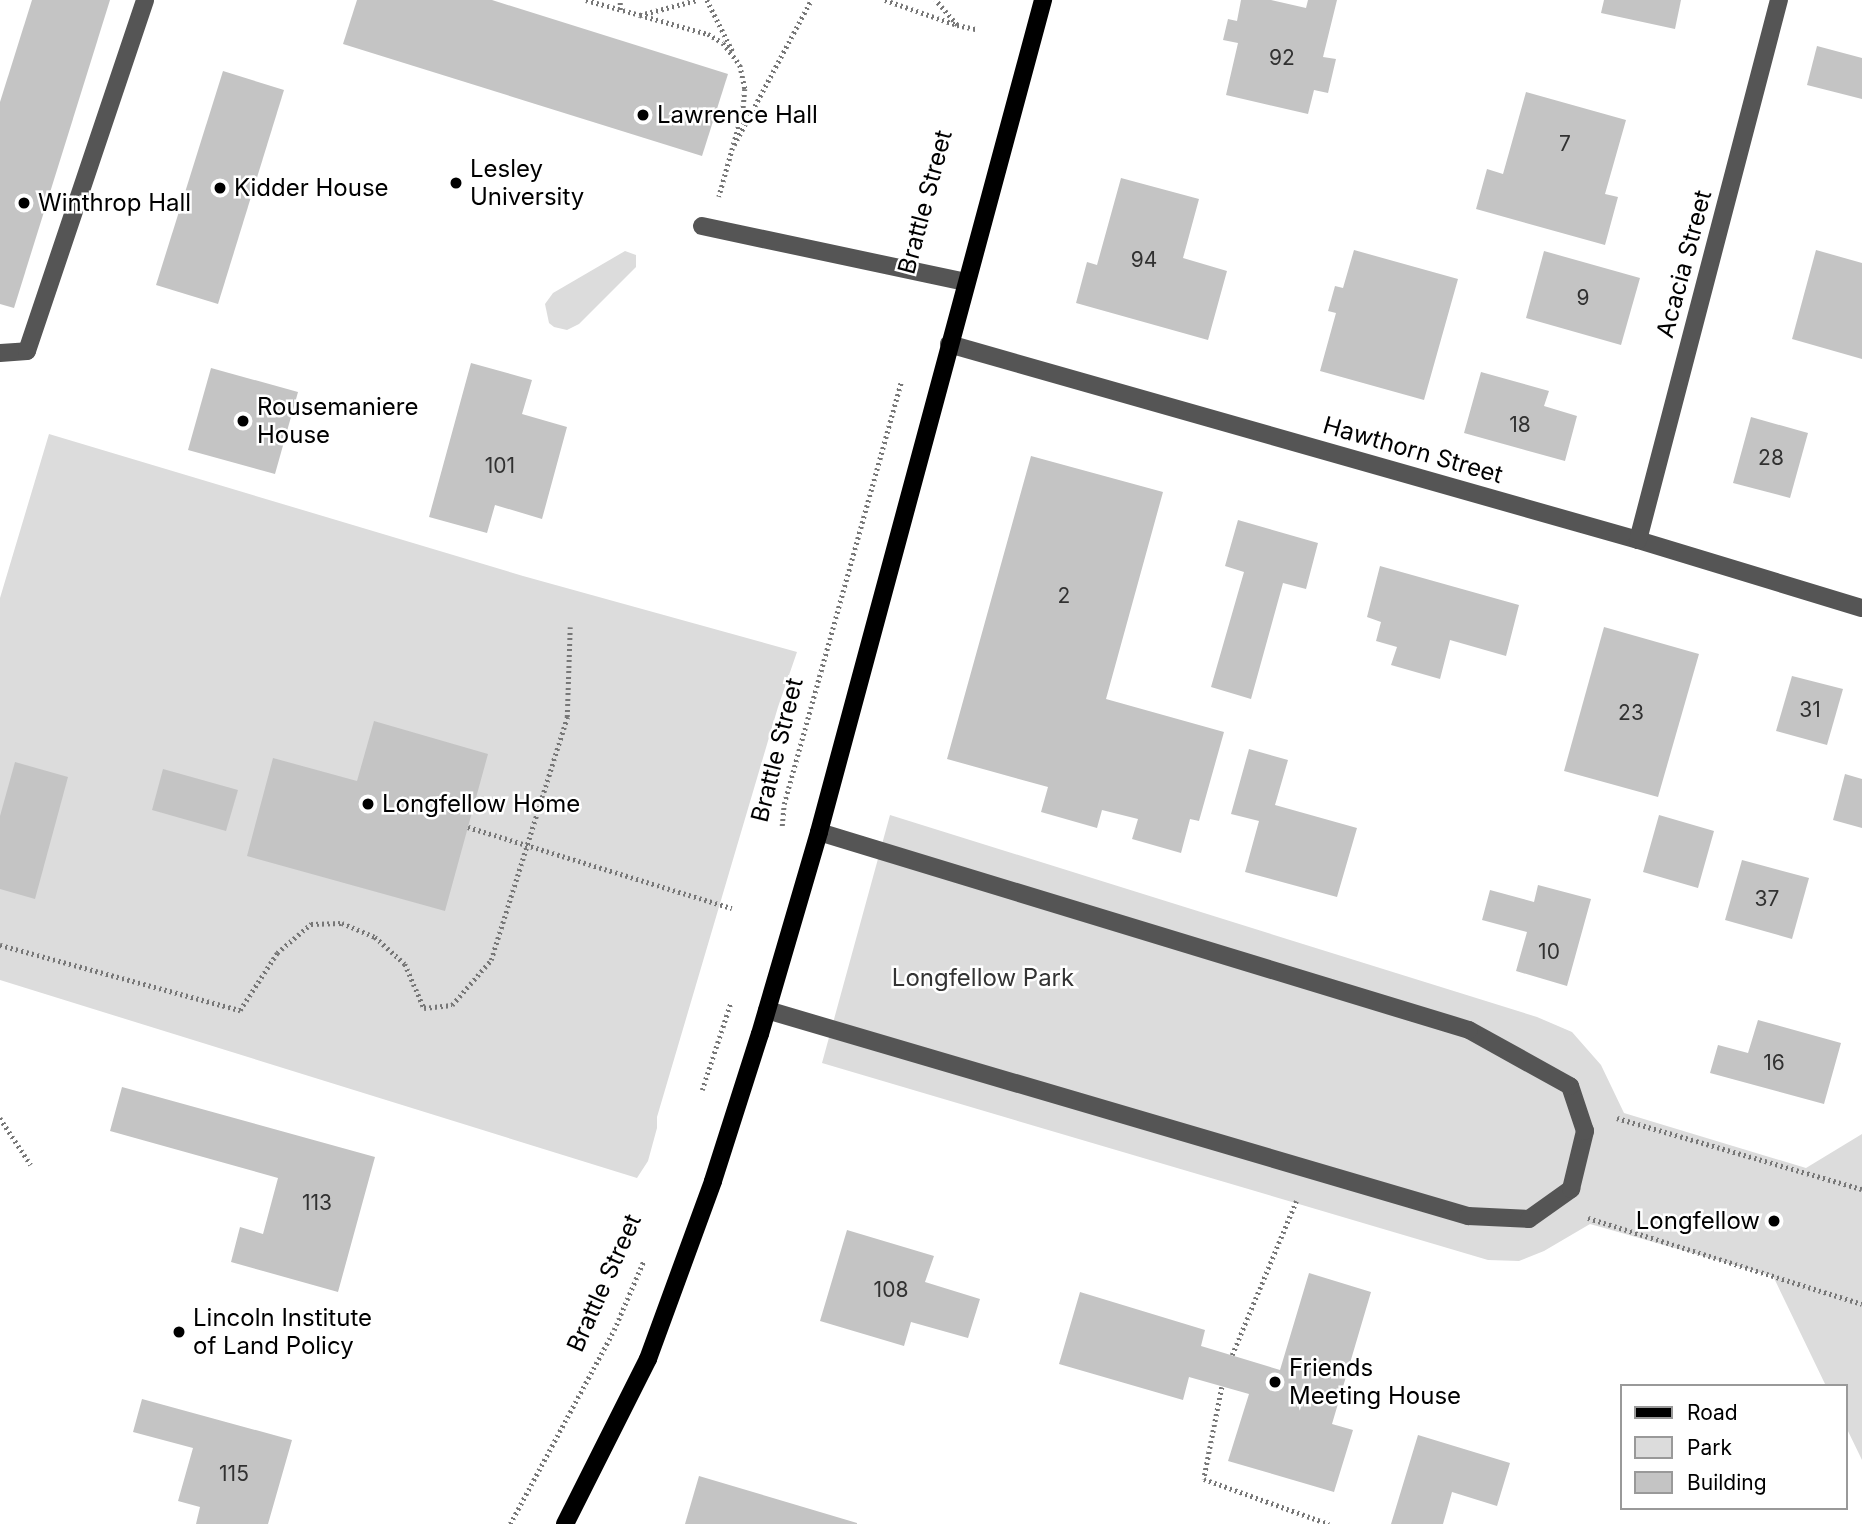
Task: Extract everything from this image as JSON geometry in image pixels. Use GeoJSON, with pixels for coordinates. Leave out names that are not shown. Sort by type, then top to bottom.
{"type":"FeatureCollection","features":[{"type":"Feature","properties":{"kind":"main road"},"geometry":{"type":"LineString","coordinates":[[565,1524],[648,1359],[713,1181],[767,1010],[818,832],[1043,0]]}},
{"type":"Feature","properties":{"kind":"street"},"geometry":{"type":"LineString","coordinates":[[0,354],[27,351],[145,0]]}},
{"type":"Feature","properties":{"kind":"street","name":"Acacia Street"},"geometry":{"type":"LineString","coordinates":[[1637,540],[1779,0]]}},
{"type":"Feature","properties":{"kind":"street"},"geometry":{"type":"LineString","coordinates":[[707,226],[965,282]]}},
{"type":"Feature","properties":{"kind":"street","name":"Hawthorn Street"},"geometry":{"type":"LineString","coordinates":[[949,344],[1637,540],[1862,608]]}},
{"type":"Feature","properties":{"kind":"street"},"geometry":{"type":"LineString","coordinates":[[767,1010],[1468,1216],[1529,1219],[1571,1189],[1585,1132],[1570,1086],[1469,1030],[818,832]]}},
{"type":"Feature","properties":{"kind":"path"},"geometry":{"type":"LineString","coordinates":[[586,0],[708,34],[723,43],[740,65]]}},
{"type":"Feature","properties":{"kind":"path"},"geometry":{"type":"LineString","coordinates":[[620,0],[620,10]]}},
{"type":"Feature","properties":{"kind":"path"},"geometry":{"type":"LineString","coordinates":[[640,15],[697,0]]}},
{"type":"Feature","properties":{"kind":"path"},"geometry":{"type":"LineString","coordinates":[[707,0],[740,65],[745,89],[743,111],[707,226]]}},
{"type":"Feature","properties":{"kind":"path"},"geometry":{"type":"LineString","coordinates":[[729,155],[811,0]]}},
{"type":"Feature","properties":{"kind":"path"},"geometry":{"type":"LineString","coordinates":[[885,0],[976,29]]}},
{"type":"Feature","properties":{"kind":"path"},"geometry":{"type":"LineString","coordinates":[[935,0],[957,25]]}},
{"type":"Feature","properties":{"kind":"path","name":"Brattle Street"},"geometry":{"type":"LineString","coordinates":[[781,830],[784,804],[905,368]]}},
{"type":"Feature","properties":{"kind":"path"},"geometry":{"type":"LineString","coordinates":[[0,945],[240,1010],[277,953],[311,923],[342,923],[375,937],[405,964],[424,1008],[452,1005],[491,960],[567,717],[570,627]]}},
{"type":"Feature","properties":{"kind":"path"},"geometry":{"type":"LineString","coordinates":[[468,827],[732,908]]}},
{"type":"Feature","properties":{"kind":"path"},"geometry":{"type":"LineString","coordinates":[[701,1093],[725,1014],[736,991]]}},
{"type":"Feature","properties":{"kind":"path"},"geometry":{"type":"LineString","coordinates":[[0,1118],[31,1165]]}},
{"type":"Feature","properties":{"kind":"path"},"geometry":{"type":"LineString","coordinates":[[1615,1118],[1862,1189]]}},
{"type":"Feature","properties":{"kind":"path"},"geometry":{"type":"LineString","coordinates":[[1232,1355],[1299,1195],[1307,1168]]}},
{"type":"Feature","properties":{"kind":"path"},"geometry":{"type":"LineString","coordinates":[[1584,1217],[1862,1304]]}},
{"type":"Feature","properties":{"kind":"path","name":"Brattle Street"},"geometry":{"type":"LineString","coordinates":[[510,1524],[614,1330],[645,1256]]}},
{"type":"Feature","properties":{"kind":"path"},"geometry":{"type":"LineString","coordinates":[[1222,1387],[1204,1479],[1329,1524]]}},
{"type":"Feature","properties":{"kind":"green space"},"geometry":{"type":"Polygon","coordinates":[[[625,251],[636,255],[636,267],[579,324],[567,330],[549,323],[545,304],[553,293],[625,251]]]}},
{"type":"Feature","properties":{"kind":"green space"},"geometry":{"type":"Polygon","coordinates":[[[49,434],[523,576],[797,652],[778,707],[657,1117],[657,1128],[648,1161],[637,1178],[0,980],[0,598],[49,434]]]}},
{"type":"Feature","properties":{"kind":"green space","name":"Longfellow Park"},"geometry":{"type":"Polygon","coordinates":[[[890,815],[1537,1017],[1572,1032],[1601,1065],[1624,1113],[1806,1168],[1862,1134],[1862,1460],[1848,1431],[1848,1384],[1825,1384],[1773,1276],[1590,1224],[1544,1251],[1519,1261],[1488,1260],[822,1063],[890,815]]]}},
{"type":"Feature","properties":{"kind":"building","name":"Winthrop Hall"},"geometry":{"type":"Polygon","coordinates":[[[32,0],[110,0],[14,308],[0,304],[0,102],[32,0]]]}},
{"type":"Feature","properties":{"kind":"building","name":"Lawrence Hall"},"geometry":{"type":"Polygon","coordinates":[[[357,0],[492,0],[728,74],[702,156],[343,44],[357,0]]]}},
{"type":"Feature","properties":{"kind":"building"},"geometry":{"type":"Polygon","coordinates":[[[1241,0],[1271,0],[1306,8],[1308,0],[1337,0],[1323,57],[1336,59],[1328,93],[1314,90],[1308,114],[1226,95],[1238,43],[1223,40],[1228,19],[1237,21],[1241,0]]]}},
{"type":"Feature","properties":{"kind":"building"},"geometry":{"type":"Polygon","coordinates":[[[1604,0],[1681,0],[1675,29],[1601,13],[1604,0]]]}},
{"type":"Feature","properties":{"kind":"building"},"geometry":{"type":"Polygon","coordinates":[[[1817,46],[1862,58],[1862,99],[1807,85],[1817,46]]]}},
{"type":"Feature","properties":{"kind":"building","name":"Kidder House"},"geometry":{"type":"Polygon","coordinates":[[[223,71],[284,90],[218,304],[156,285],[223,71]]]}},
{"type":"Feature","properties":{"kind":"building"},"geometry":{"type":"Polygon","coordinates":[[[1526,92],[1626,120],[1605,194],[1618,197],[1605,245],[1476,209],[1487,169],[1503,174],[1526,92]]]}},
{"type":"Feature","properties":{"kind":"building"},"geometry":{"type":"Polygon","coordinates":[[[1121,178],[1199,199],[1183,258],[1227,271],[1208,340],[1076,303],[1087,262],[1097,265],[1121,178]]]}},
{"type":"Feature","properties":{"kind":"building"},"geometry":{"type":"Polygon","coordinates":[[[1354,250],[1458,279],[1424,400],[1320,371],[1336,313],[1328,311],[1335,286],[1343,288],[1354,250]]]}},
{"type":"Feature","properties":{"kind":"building"},"geometry":{"type":"Polygon","coordinates":[[[1816,250],[1862,263],[1862,359],[1792,339],[1816,250]]]}},
{"type":"Feature","properties":{"kind":"building"},"geometry":{"type":"Polygon","coordinates":[[[1544,251],[1640,278],[1621,345],[1526,318],[1544,251]]]}},
{"type":"Feature","properties":{"kind":"building"},"geometry":{"type":"Polygon","coordinates":[[[471,363],[532,380],[522,414],[567,427],[542,519],[495,505],[487,533],[429,517],[471,363]]]}},
{"type":"Feature","properties":{"kind":"building","name":"Rousemaniere House"},"geometry":{"type":"Polygon","coordinates":[[[211,368],[298,392],[275,474],[188,450],[211,368]]]}},
{"type":"Feature","properties":{"kind":"building"},"geometry":{"type":"Polygon","coordinates":[[[1481,372],[1549,391],[1544,406],[1577,416],[1565,461],[1464,433],[1481,372]]]}},
{"type":"Feature","properties":{"kind":"building"},"geometry":{"type":"Polygon","coordinates":[[[1751,417],[1808,433],[1790,498],[1733,483],[1751,417]]]}},
{"type":"Feature","properties":{"kind":"building"},"geometry":{"type":"Polygon","coordinates":[[[1031,456],[1163,492],[1106,699],[1224,732],[1199,821],[1190,819],[1181,853],[1132,839],[1138,819],[1102,810],[1097,828],[1041,812],[1048,787],[947,759],[1031,456]]]}},
{"type":"Feature","properties":{"kind":"building"},"geometry":{"type":"Polygon","coordinates":[[[1238,520],[1318,543],[1306,589],[1283,583],[1251,699],[1211,687],[1244,572],[1225,566],[1238,520]]]}},
{"type":"Feature","properties":{"kind":"building"},"geometry":{"type":"Polygon","coordinates":[[[1380,566],[1519,605],[1506,656],[1450,640],[1440,679],[1391,665],[1397,647],[1376,641],[1381,622],[1367,617],[1380,566]]]}},
{"type":"Feature","properties":{"kind":"building"},"geometry":{"type":"Polygon","coordinates":[[[1604,627],[1699,654],[1658,797],[1564,771],[1604,627]]]}},
{"type":"Feature","properties":{"kind":"building"},"geometry":{"type":"Polygon","coordinates":[[[1792,676],[1843,689],[1827,745],[1776,731],[1792,676]]]}},
{"type":"Feature","properties":{"kind":"building","name":"Longfellow Home"},"geometry":{"type":"Polygon","coordinates":[[[374,721],[488,754],[445,911],[247,856],[273,758],[357,781],[374,721]]]}},
{"type":"Feature","properties":{"kind":"building"},"geometry":{"type":"Polygon","coordinates":[[[1249,749],[1288,760],[1275,805],[1357,828],[1337,897],[1245,872],[1259,821],[1231,814],[1249,749]]]}},
{"type":"Feature","properties":{"kind":"building"},"geometry":{"type":"Polygon","coordinates":[[[15,762],[68,777],[35,899],[0,889],[0,816],[15,762]]]}},
{"type":"Feature","properties":{"kind":"building"},"geometry":{"type":"Polygon","coordinates":[[[163,769],[238,790],[226,831],[152,810],[163,769]]]}},
{"type":"Feature","properties":{"kind":"building"},"geometry":{"type":"Polygon","coordinates":[[[1845,774],[1862,779],[1862,828],[1833,820],[1845,774]]]}},
{"type":"Feature","properties":{"kind":"building"},"geometry":{"type":"Polygon","coordinates":[[[1659,815],[1714,831],[1698,888],[1643,872],[1659,815]]]}},
{"type":"Feature","properties":{"kind":"building"},"geometry":{"type":"Polygon","coordinates":[[[1742,860],[1809,878],[1792,939],[1725,920],[1742,860]]]}},
{"type":"Feature","properties":{"kind":"building"},"geometry":{"type":"Polygon","coordinates":[[[1538,885],[1591,899],[1567,986],[1516,971],[1527,932],[1482,920],[1490,890],[1534,902],[1538,885]]]}},
{"type":"Feature","properties":{"kind":"building"},"geometry":{"type":"Polygon","coordinates":[[[1758,1020],[1841,1043],[1824,1104],[1710,1073],[1718,1045],[1748,1053],[1758,1020]]]}},
{"type":"Feature","properties":{"kind":"building"},"geometry":{"type":"Polygon","coordinates":[[[122,1087],[375,1157],[338,1292],[231,1262],[240,1227],[263,1234],[278,1178],[110,1131],[122,1087]]]}},
{"type":"Feature","properties":{"kind":"building"},"geometry":{"type":"Polygon","coordinates":[[[847,1230],[934,1256],[925,1282],[980,1299],[968,1338],[911,1322],[904,1346],[820,1321],[847,1230]]]}},
{"type":"Feature","properties":{"kind":"building","name":"Friends Meeting House"},"geometry":{"type":"Polygon","coordinates":[[[1309,1273],[1371,1292],[1332,1424],[1353,1430],[1334,1492],[1228,1461],[1249,1394],[1189,1377],[1183,1400],[1059,1364],[1080,1292],[1205,1330],[1201,1346],[1280,1370],[1309,1273]]]}},
{"type":"Feature","properties":{"kind":"building"},"geometry":{"type":"Polygon","coordinates":[[[142,1399],[292,1440],[268,1524],[196,1524],[200,1507],[178,1501],[193,1448],[133,1432],[142,1399]]]}},
{"type":"Feature","properties":{"kind":"building"},"geometry":{"type":"Polygon","coordinates":[[[1418,1435],[1510,1463],[1497,1506],[1452,1492],[1443,1524],[1391,1524],[1418,1435]]]}},
{"type":"Feature","properties":{"kind":"building"},"geometry":{"type":"Polygon","coordinates":[[[699,1476],[857,1523],[857,1524],[685,1524],[699,1476]]]}},
{"type":"Feature","properties":{"kind":"place","name":"Lawrence Hall"},"geometry":{"type":"Point","coordinates":[643,115]}},
{"type":"Feature","properties":{"kind":"place","name":"Lesley University"},"geometry":{"type":"Point","coordinates":[456,183]}},
{"type":"Feature","properties":{"kind":"place","name":"Kidder House"},"geometry":{"type":"Point","coordinates":[220,188]}},
{"type":"Feature","properties":{"kind":"place","name":"Winthrop Hall"},"geometry":{"type":"Point","coordinates":[24,203]}},
{"type":"Feature","properties":{"kind":"place","name":"Rousemaniere House"},"geometry":{"type":"Point","coordinates":[243,421]}},
{"type":"Feature","properties":{"kind":"place","name":"Longfellow Home"},"geometry":{"type":"Point","coordinates":[368,804]}},
{"type":"Feature","properties":{"kind":"place","name":"Longfellow"},"geometry":{"type":"Point","coordinates":[1774,1221]}},
{"type":"Feature","properties":{"kind":"place","name":"Lincoln Institute of Land Policy"},"geometry":{"type":"Point","coordinates":[179,1332]}},
{"type":"Feature","properties":{"kind":"place","name":"Friends Meeting House"},"geometry":{"type":"Point","coordinates":[1275,1382]}}]}
